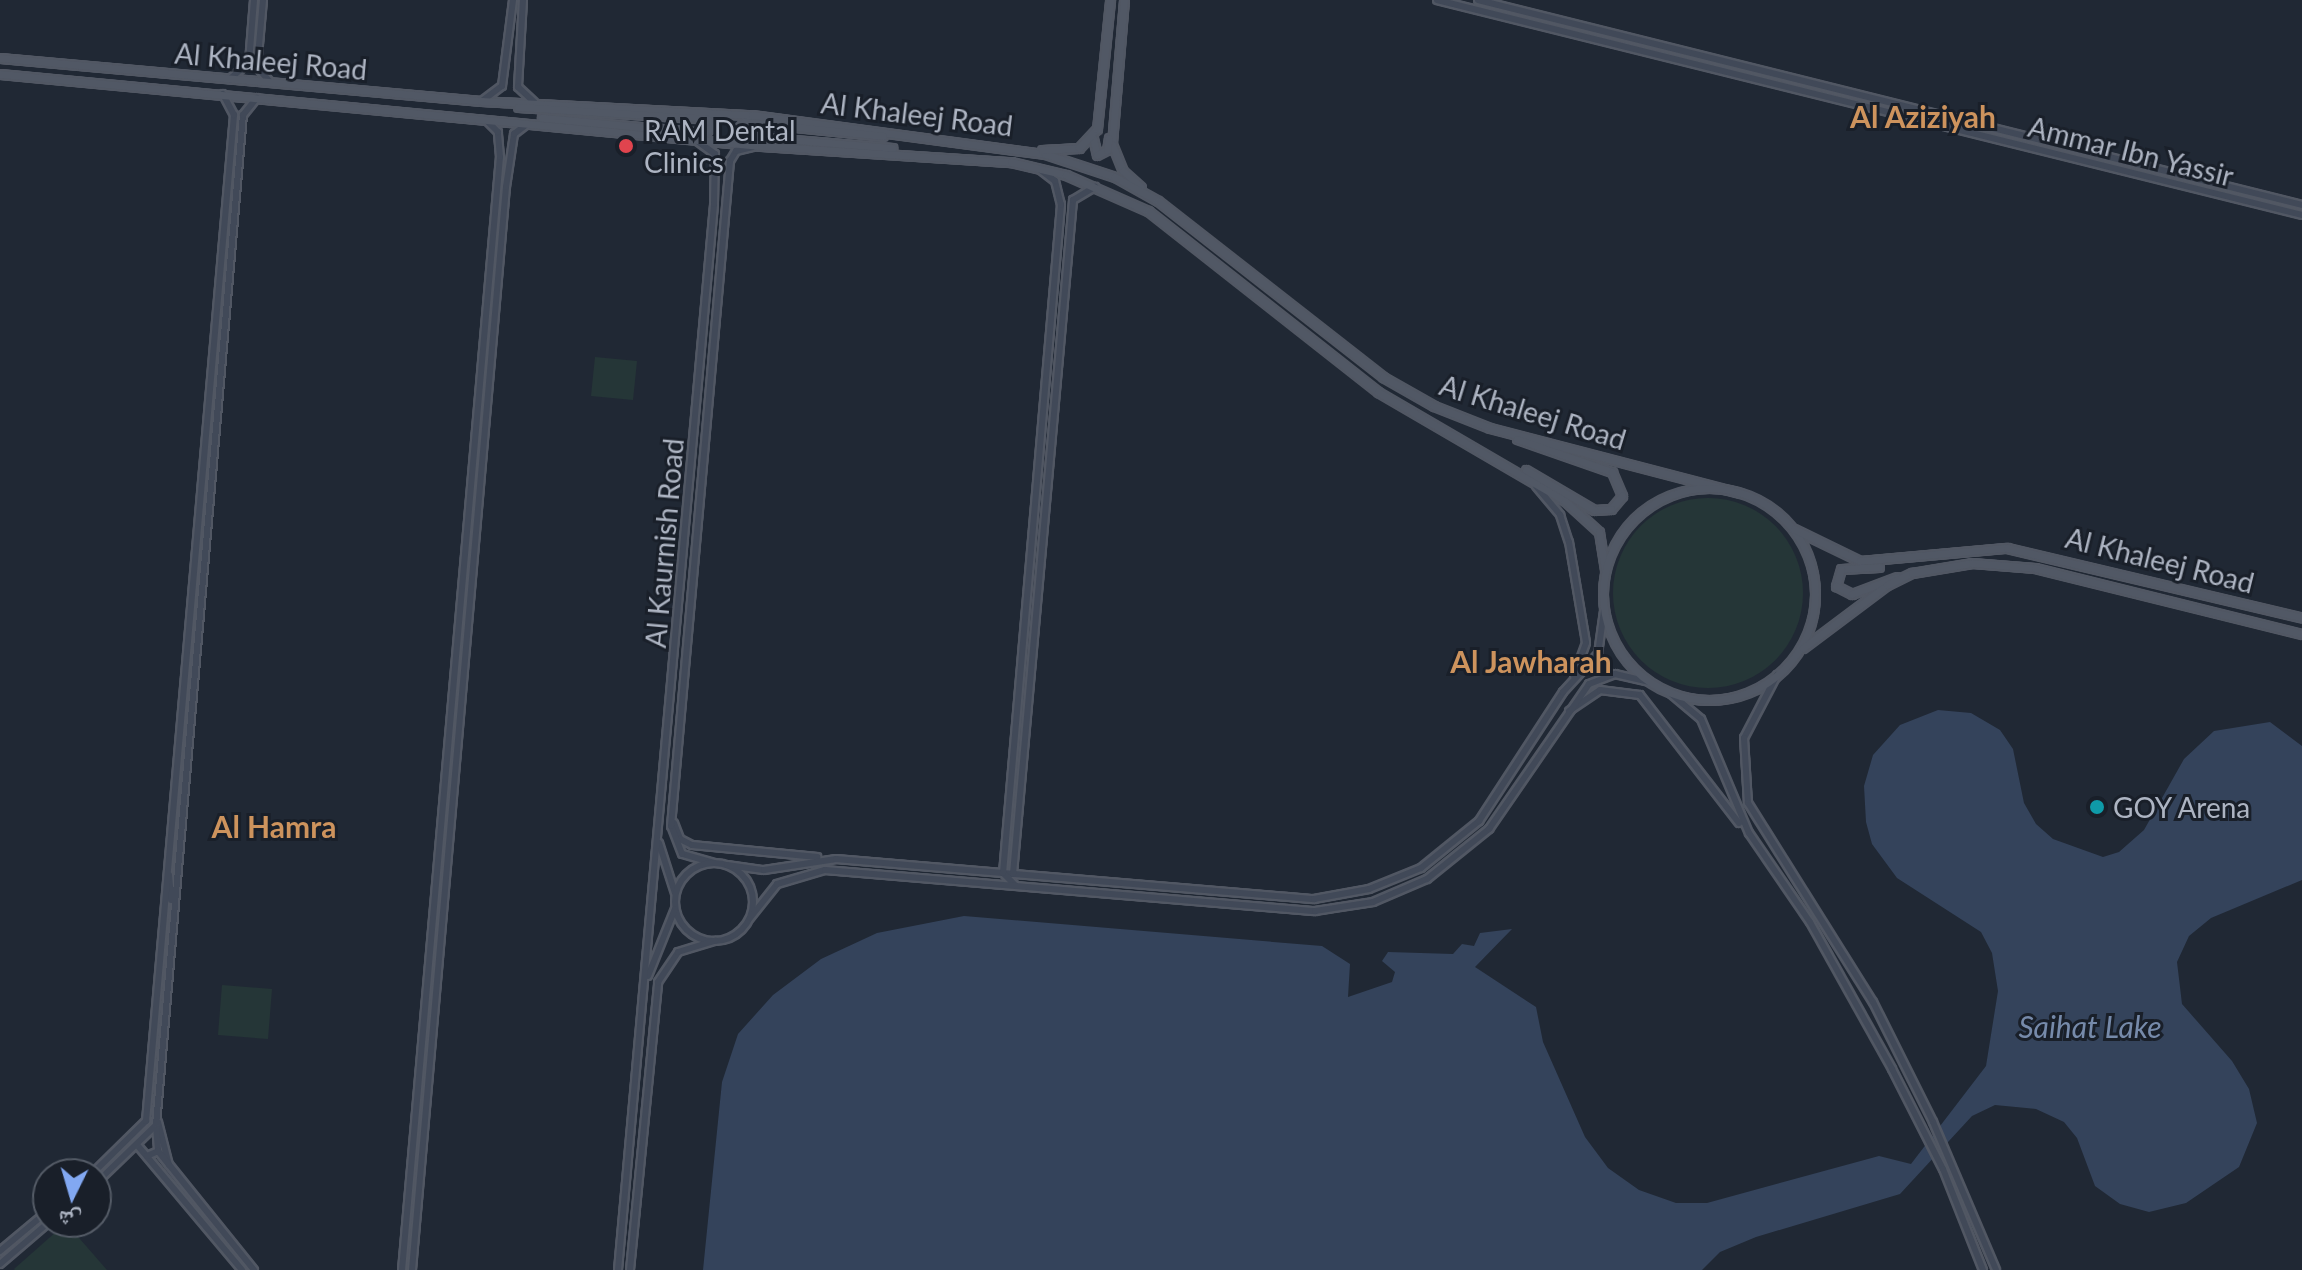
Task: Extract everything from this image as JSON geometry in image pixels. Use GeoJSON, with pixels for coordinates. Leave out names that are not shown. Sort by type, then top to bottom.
{"type":"FeatureCollection","features":[{"type":"Feature","properties":{"kind":"main road"},"geometry":{"type":"LineString","coordinates":[[1110,0],[1092,151],[1101,154],[1111,124],[1124,0]]}},
{"type":"Feature","properties":{"kind":"main road","name":"Al Khaleej Road"},"geometry":{"type":"LineString","coordinates":[[0,58],[481,101],[686,109],[1016,148],[1115,177],[1158,201],[1395,385],[1490,428],[1740,493]]}},
{"type":"Feature","properties":{"kind":"main road","name":"Al Khaleej Road"},"geometry":{"type":"LineString","coordinates":[[0,74],[538,121],[761,146],[932,155],[1032,165],[1098,186],[1165,223],[1378,392],[1522,472],[1594,526],[1606,552],[1605,571]]}},
{"type":"Feature","properties":{"kind":"main road"},"geometry":{"type":"LineString","coordinates":[[498,102],[584,114],[707,119],[713,125],[705,133],[515,119]]}},
{"type":"Feature","properties":{"kind":"main road"},"geometry":{"type":"LineString","coordinates":[[906,136],[854,137],[744,122],[737,130],[745,136],[932,155]]}},
{"type":"Feature","properties":{"kind":"main road"},"geometry":{"type":"LineString","coordinates":[[1111,124],[1119,164],[1158,201]]}},
{"type":"Feature","properties":{"kind":"main road"},"geometry":{"type":"LineString","coordinates":[[1016,148],[1072,151],[1093,136]]}},
{"type":"Feature","properties":{"kind":"main road"},"geometry":{"type":"LineString","coordinates":[[1487,454],[1546,479],[1594,510],[1611,509],[1622,496],[1612,472],[1490,428]]}},
{"type":"Feature","properties":{"kind":"main road"},"geometry":{"type":"LineString","coordinates":[[1695,490],[1740,493],[1781,517],[1804,549],[1815,592],[1810,624],[1795,655],[1777,675],[1726,698],[1670,693],[1650,682],[1620,652],[1604,611],[1605,571],[1623,532],[1655,503],[1695,490]]}},
{"type":"Feature","properties":{"kind":"main road","name":"Al Khaleej Road"},"geometry":{"type":"LineString","coordinates":[[1781,517],[1833,553],[1897,562],[1968,549],[2027,551],[2302,618]]}},
{"type":"Feature","properties":{"kind":"main road"},"geometry":{"type":"LineString","coordinates":[[1897,562],[1841,569],[1836,586],[1852,594],[1912,573]]}},
{"type":"Feature","properties":{"kind":"main road","name":"Al Khaleej Road"},"geometry":{"type":"LineString","coordinates":[[1795,655],[1841,614],[1912,573],[1972,563],[2023,566],[2302,634]]}},
{"type":"Feature","properties":{"kind":"street"},"geometry":{"type":"LineString","coordinates":[[230,79],[247,67],[254,0]]}},
{"type":"Feature","properties":{"kind":"street"},"geometry":{"type":"LineString","coordinates":[[263,0],[258,71],[272,83]]}},
{"type":"Feature","properties":{"kind":"street"},"geometry":{"type":"LineString","coordinates":[[481,101],[497,94],[504,79],[513,0]]}},
{"type":"Feature","properties":{"kind":"street"},"geometry":{"type":"LineString","coordinates":[[523,0],[518,80],[524,96],[541,105]]}},
{"type":"Feature","properties":{"kind":"street","name":"Ammar Ibn Yassir"},"geometry":{"type":"LineString","coordinates":[[1437,0],[2302,215]]}},
{"type":"Feature","properties":{"kind":"street","name":"Ammar Ibn Yassir"},"geometry":{"type":"LineString","coordinates":[[1478,0],[2302,205]]}},
{"type":"Feature","properties":{"kind":"street"},"geometry":{"type":"LineString","coordinates":[[251,37],[260,43]]}},
{"type":"Feature","properties":{"kind":"street"},"geometry":{"type":"LineString","coordinates":[[504,79],[510,86],[518,80]]}},
{"type":"Feature","properties":{"kind":"street"},"geometry":{"type":"LineString","coordinates":[[111,1158],[133,1140],[146,1121],[234,115],[223,94]]}},
{"type":"Feature","properties":{"kind":"street"},"geometry":{"type":"LineString","coordinates":[[254,1270],[169,1169],[158,1151],[157,1121],[243,115],[259,97]]}},
{"type":"Feature","properties":{"kind":"street"},"geometry":{"type":"LineString","coordinates":[[402,1270],[499,143],[493,125],[476,116]]}},
{"type":"Feature","properties":{"kind":"street"},"geometry":{"type":"LineString","coordinates":[[412,1270],[483,443],[512,144],[516,131],[538,121]]}},
{"type":"Feature","properties":{"kind":"street"},"geometry":{"type":"LineString","coordinates":[[499,143],[506,134],[512,144]]}},
{"type":"Feature","properties":{"kind":"street","name":"Al Kaurnish Road"},"geometry":{"type":"LineString","coordinates":[[644,996],[714,204],[715,154],[694,139]]}},
{"type":"Feature","properties":{"kind":"street","name":"Al Kaurnish Road"},"geometry":{"type":"LineString","coordinates":[[673,816],[731,157],[761,146]]}},
{"type":"Feature","properties":{"kind":"street"},"geometry":{"type":"LineString","coordinates":[[1032,165],[1055,181],[1061,205]]}},
{"type":"Feature","properties":{"kind":"street"},"geometry":{"type":"LineString","coordinates":[[998,884],[1008,881],[1013,874],[1073,200],[1082,189],[1098,186]]}},
{"type":"Feature","properties":{"kind":"street"},"geometry":{"type":"LineString","coordinates":[[1018,886],[1008,881],[1003,873],[1061,205],[1066,192],[1073,200]]}},
{"type":"Feature","properties":{"kind":"street"},"geometry":{"type":"LineString","coordinates":[[714,204],[722,245]]}},
{"type":"Feature","properties":{"kind":"street"},"geometry":{"type":"LineString","coordinates":[[215,322],[219,388]]}},
{"type":"Feature","properties":{"kind":"street"},"geometry":{"type":"LineString","coordinates":[[698,402],[697,446],[705,450]]}},
{"type":"Feature","properties":{"kind":"street"},"geometry":{"type":"LineString","coordinates":[[477,411],[483,443]]}},
{"type":"Feature","properties":{"kind":"street"},"geometry":{"type":"LineString","coordinates":[[673,816],[677,836],[692,845],[1314,899],[1369,889],[1450,849],[1479,821],[1569,685],[1586,643],[1569,542],[1556,507],[1522,472]]}},
{"type":"Feature","properties":{"kind":"street"},"geometry":{"type":"LineString","coordinates":[[196,535],[200,595]]}},
{"type":"Feature","properties":{"kind":"street"},"geometry":{"type":"LineString","coordinates":[[1569,685],[1598,654],[1604,611]]}},
{"type":"Feature","properties":{"kind":"street"},"geometry":{"type":"LineString","coordinates":[[459,619],[464,670]]}},
{"type":"Feature","properties":{"kind":"street"},"geometry":{"type":"LineString","coordinates":[[630,1270],[658,982],[678,952],[736,935],[777,884],[812,872],[998,884],[1315,911],[1373,902],[1458,858],[1489,829],[1560,718],[1598,679],[1615,674],[1650,682]]}},
{"type":"Feature","properties":{"kind":"street"},"geometry":{"type":"LineString","coordinates":[[1777,675],[1744,738],[1741,771],[1748,803],[1866,991],[1933,1122],[1996,1270]]}},
{"type":"Feature","properties":{"kind":"street"},"geometry":{"type":"LineString","coordinates":[[1560,718],[1600,690],[1640,695],[1749,833],[1831,957],[1927,1133],[1983,1270]]}},
{"type":"Feature","properties":{"kind":"street"},"geometry":{"type":"LineString","coordinates":[[1670,693],[1701,719],[1749,833]]}},
{"type":"Feature","properties":{"kind":"street"},"geometry":{"type":"LineString","coordinates":[[1524,756],[1529,769]]}},
{"type":"Feature","properties":{"kind":"street"},"geometry":{"type":"LineString","coordinates":[[173,793],[179,843]]}},
{"type":"Feature","properties":{"kind":"street"},"geometry":{"type":"LineString","coordinates":[[673,816],[678,850],[714,863],[764,870],[836,859]]}},
{"type":"Feature","properties":{"kind":"street"},"geometry":{"type":"LineString","coordinates":[[618,1270],[644,996],[653,951],[675,906],[676,896],[658,836]]}},
{"type":"Feature","properties":{"kind":"street"},"geometry":{"type":"LineString","coordinates":[[167,856],[172,919]]}},
{"type":"Feature","properties":{"kind":"street"},"geometry":{"type":"LineString","coordinates":[[676,896],[692,870],[714,863]]}},
{"type":"Feature","properties":{"kind":"street"},"geometry":{"type":"LineString","coordinates":[[727,865],[747,881],[750,918]]}},
{"type":"Feature","properties":{"kind":"street"},"geometry":{"type":"LineString","coordinates":[[675,906],[693,935],[715,941]]}},
{"type":"Feature","properties":{"kind":"street"},"geometry":{"type":"LineString","coordinates":[[434,908],[440,944]]}},
{"type":"Feature","properties":{"kind":"street"},"geometry":{"type":"LineString","coordinates":[[416,1106],[421,1157]]}},
{"type":"Feature","properties":{"kind":"street"},"geometry":{"type":"LineString","coordinates":[[112,1170],[139,1148],[157,1121]]}},
{"type":"Feature","properties":{"kind":"street"},"geometry":{"type":"LineString","coordinates":[[157,1121],[169,1169]]}},
{"type":"Feature","properties":{"kind":"street"},"geometry":{"type":"LineString","coordinates":[[133,1140],[242,1270]]}},
{"type":"Feature","properties":{"kind":"street"},"geometry":{"type":"LineString","coordinates":[[147,1156],[158,1151]]}},
{"type":"Feature","properties":{"kind":"street"},"geometry":{"type":"LineString","coordinates":[[0,1251],[32,1224]]}},
{"type":"Feature","properties":{"kind":"street"},"geometry":{"type":"LineString","coordinates":[[0,1264],[32,1237]]}},
{"type":"Feature","properties":{"kind":"shaded area"},"geometry":{"type":"Polygon","coordinates":[[[595,357],[637,361],[633,400],[591,396],[595,357]]]}},
{"type":"Feature","properties":{"kind":"shaded area"},"geometry":{"type":"Polygon","coordinates":[[[1708,498],[1744,505],[1775,526],[1796,557],[1803,593],[1796,629],[1775,660],[1744,681],[1708,688],[1672,681],[1641,660],[1620,629],[1613,593],[1620,557],[1641,526],[1672,505],[1708,498]]]}},
{"type":"Feature","properties":{"kind":"shaded area"},"geometry":{"type":"Polygon","coordinates":[[[222,985],[272,989],[268,1039],[218,1035],[222,985]]]}},
{"type":"Feature","properties":{"kind":"shaded area"},"geometry":{"type":"Polygon","coordinates":[[[49,1238],[79,1238],[107,1270],[15,1270],[49,1238]]]}},
{"type":"Feature","properties":{"kind":"water","name":"Saihat Lake"},"geometry":{"type":"Polygon","coordinates":[[[1938,710],[1971,713],[2000,730],[2013,749],[2024,803],[2036,824],[2053,839],[2103,857],[2119,852],[2144,830],[2184,759],[2214,731],[2270,722],[2302,746],[2302,880],[2211,918],[2189,936],[2177,962],[2182,1004],[2232,1061],[2249,1089],[2257,1123],[2239,1167],[2186,1203],[2149,1212],[2120,1204],[2095,1186],[2077,1138],[2064,1122],[2036,1109],[1995,1105],[1972,1116],[1900,1194],[1756,1237],[1720,1252],[1702,1270],[703,1270],[722,1082],[738,1034],[773,995],[821,959],[877,933],[964,916],[1322,946],[1350,964],[1348,997],[1392,982],[1395,972],[1382,961],[1388,952],[1453,954],[1462,944],[1474,946],[1480,933],[1512,929],[1475,967],[1536,1007],[1543,1042],[1585,1137],[1608,1168],[1639,1190],[1676,1203],[1707,1203],[1879,1156],[1911,1164],[1986,1066],[1998,991],[1992,953],[1981,932],[1897,878],[1872,844],[1866,822],[1864,786],[1873,755],[1900,725],[1938,710]]]}},
{"type":"Feature","properties":{"kind":"place","name":"RAM Dental Clinics"},"geometry":{"type":"Point","coordinates":[626,146]}},
{"type":"Feature","properties":{"kind":"place","name":"GOY Arena"},"geometry":{"type":"Point","coordinates":[2097,807]}},
{"type":"Feature","properties":{"kind":"district","name":"Al Aziziyah"},"geometry":{"type":"Point","coordinates":[1923,116]}},
{"type":"Feature","properties":{"kind":"district","name":"Al Jawharah"},"geometry":{"type":"Point","coordinates":[1531,661]}},
{"type":"Feature","properties":{"kind":"district","name":"Al Hamra"},"geometry":{"type":"Point","coordinates":[274,826]}}]}
